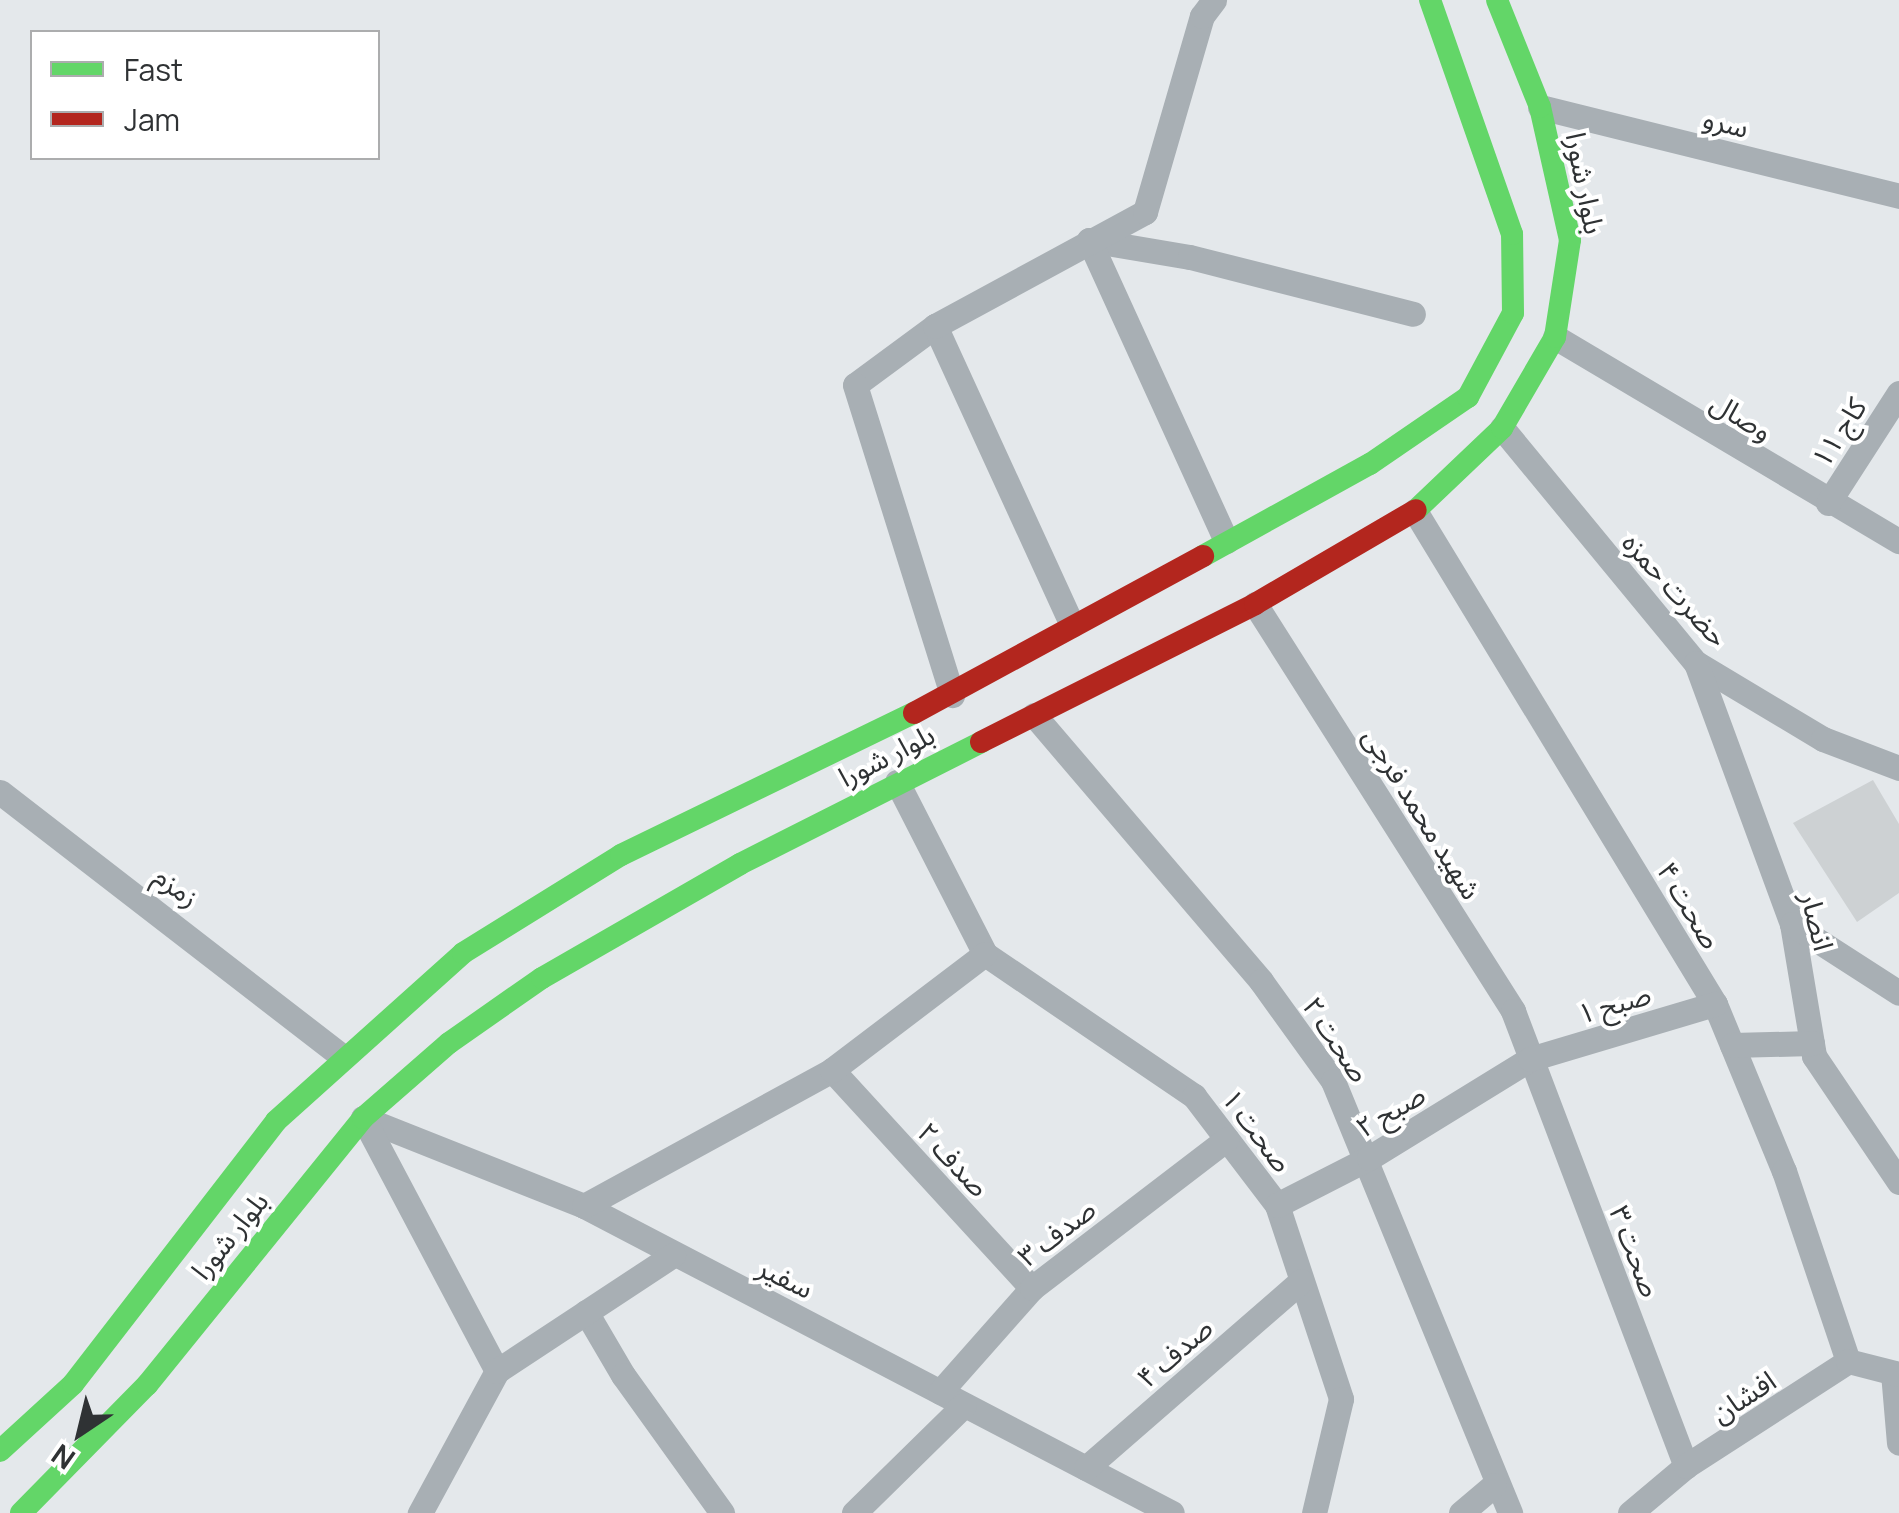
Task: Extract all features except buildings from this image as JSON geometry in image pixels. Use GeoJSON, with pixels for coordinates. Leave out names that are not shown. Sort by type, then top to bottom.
{"type":"FeatureCollection","features":[{"type":"Feature","properties":{"kind":"main road","name":"بلوار شورا"},"geometry":{"type":"LineString","coordinates":[[21,1513],[147,1385],[363,1118],[449,1043],[542,978],[895,752],[952,695],[1072,625],[1370,464],[1468,397],[1513,313],[1512,234],[1430,0]]}},
{"type":"Feature","properties":{"kind":"main road","name":"بلوار شورا"},"geometry":{"type":"LineString","coordinates":[[0,1451],[73,1384],[276,1120],[342,1056],[463,953],[621,854],[895,752],[1034,716],[1256,604],[1415,512],[1502,428],[1556,337],[1570,240],[1540,108],[1497,0]]}},
{"type":"Feature","properties":{"kind":"street"},"geometry":{"type":"LineString","coordinates":[[952,695],[855,386],[935,326],[1145,212],[1202,16],[1214,0]]}},
{"type":"Feature","properties":{"kind":"street","name":"سرو"},"geometry":{"type":"LineString","coordinates":[[1540,108],[1899,196]]}},
{"type":"Feature","properties":{"kind":"street"},"geometry":{"type":"LineString","coordinates":[[1089,240],[1190,257],[1413,314]]}},
{"type":"Feature","properties":{"kind":"street"},"geometry":{"type":"LineString","coordinates":[[1089,240],[1226,541]]}},
{"type":"Feature","properties":{"kind":"street"},"geometry":{"type":"LineString","coordinates":[[935,326],[1072,625]]}},
{"type":"Feature","properties":{"kind":"street","name":"وصال"},"geometry":{"type":"LineString","coordinates":[[1556,337],[1828,503],[1899,541]]}},
{"type":"Feature","properties":{"kind":"street","name":"کاج ۱۱"},"geometry":{"type":"LineString","coordinates":[[1828,503],[1899,392]]}},
{"type":"Feature","properties":{"kind":"street","name":"حضرت حمزه"},"geometry":{"type":"LineString","coordinates":[[1502,428],[1696,663],[1823,738],[1899,768]]}},
{"type":"Feature","properties":{"kind":"street","name":"صحت ۴"},"geometry":{"type":"LineString","coordinates":[[1415,512],[1715,1004],[1848,1361]]}},
{"type":"Feature","properties":{"kind":"street","name":"شهید محمد فرجی"},"geometry":{"type":"LineString","coordinates":[[1256,604],[1513,1011],[1530,1059]]}},
{"type":"Feature","properties":{"kind":"street","name":"انصار"},"geometry":{"type":"LineString","coordinates":[[1696,663],[1792,924],[1812,1043],[1899,1182]]}},
{"type":"Feature","properties":{"kind":"street","name":"صحت ۲"},"geometry":{"type":"LineString","coordinates":[[1034,716],[1260,982],[1334,1081],[1369,1158],[1494,1485],[1510,1513]]}},
{"type":"Feature","properties":{"kind":"street","name":"صحت ۱"},"geometry":{"type":"LineString","coordinates":[[895,752],[985,954],[1194,1096],[1277,1204],[1341,1400],[1314,1513]]}},
{"type":"Feature","properties":{"kind":"street","name":"زمزم"},"geometry":{"type":"LineString","coordinates":[[0,792],[342,1056]]}},
{"type":"Feature","properties":{"kind":"street"},"geometry":{"type":"LineString","coordinates":[[1792,924],[1899,993]]}},
{"type":"Feature","properties":{"kind":"street"},"geometry":{"type":"LineString","coordinates":[[584,1206],[832,1070],[985,954]]}},
{"type":"Feature","properties":{"kind":"street","name":"صبح ۱"},"geometry":{"type":"LineString","coordinates":[[1530,1059],[1715,1004]]}},
{"type":"Feature","properties":{"kind":"street"},"geometry":{"type":"LineString","coordinates":[[1732,1045],[1812,1043]]}},
{"type":"Feature","properties":{"kind":"street","name":"صبح ۲"},"geometry":{"type":"LineString","coordinates":[[1277,1204],[1369,1158],[1530,1059]]}},
{"type":"Feature","properties":{"kind":"street","name":"صحت ۳"},"geometry":{"type":"LineString","coordinates":[[1530,1059],[1686,1466]]}},
{"type":"Feature","properties":{"kind":"street","name":"صدف ۲"},"geometry":{"type":"LineString","coordinates":[[832,1070],[1032,1288]]}},
{"type":"Feature","properties":{"kind":"street"},"geometry":{"type":"LineString","coordinates":[[363,1118],[497,1371]]}},
{"type":"Feature","properties":{"kind":"street","name":"سفیر"},"geometry":{"type":"LineString","coordinates":[[363,1118],[584,1206],[1162,1511]]}},
{"type":"Feature","properties":{"kind":"street","name":"صدف ۳"},"geometry":{"type":"LineString","coordinates":[[940,1392],[1032,1288],[1226,1139]]}},
{"type":"Feature","properties":{"kind":"street"},"geometry":{"type":"LineString","coordinates":[[420,1513],[497,1371],[673,1255]]}},
{"type":"Feature","properties":{"kind":"street","name":"صدف ۴"},"geometry":{"type":"LineString","coordinates":[[1086,1468],[1300,1281]]}},
{"type":"Feature","properties":{"kind":"street"},"geometry":{"type":"LineString","coordinates":[[586,1312],[622,1375],[722,1513]]}},
{"type":"Feature","properties":{"kind":"street"},"geometry":{"type":"LineString","coordinates":[[1848,1361],[1896,1374],[1899,1443]]}},
{"type":"Feature","properties":{"kind":"street","name":"افشان"},"geometry":{"type":"LineString","coordinates":[[1630,1513],[1686,1466],[1848,1361]]}},
{"type":"Feature","properties":{"kind":"street"},"geometry":{"type":"LineString","coordinates":[[854,1513],[964,1405]]}},
{"type":"Feature","properties":{"kind":"street"},"geometry":{"type":"LineString","coordinates":[[1461,1513],[1494,1485]]}},
{"type":"Feature","properties":{"kind":"traffic: fast"},"geometry":{"type":"LineString","coordinates":[[1203,556],[1370,464],[1468,397],[1513,313],[1512,234],[1430,0]]}},
{"type":"Feature","properties":{"kind":"traffic: fast"},"geometry":{"type":"LineString","coordinates":[[1416,510],[1502,428],[1555,337],[1570,240],[1540,107],[1497,0]]}},
{"type":"Feature","properties":{"kind":"traffic: fast"},"geometry":{"type":"LineString","coordinates":[[0,1451],[73,1384],[276,1121],[463,953],[621,855],[914,713]]}},
{"type":"Feature","properties":{"kind":"traffic: fast"},"geometry":{"type":"LineString","coordinates":[[21,1513],[147,1385],[363,1118],[449,1043],[542,978],[740,864],[981,742]]}},
{"type":"Feature","properties":{"kind":"traffic: jam"},"geometry":{"type":"LineString","coordinates":[[981,742],[1255,604],[1416,510]]}},
{"type":"Feature","properties":{"kind":"traffic: jam"},"geometry":{"type":"LineString","coordinates":[[914,713],[1203,556]]}}]}
